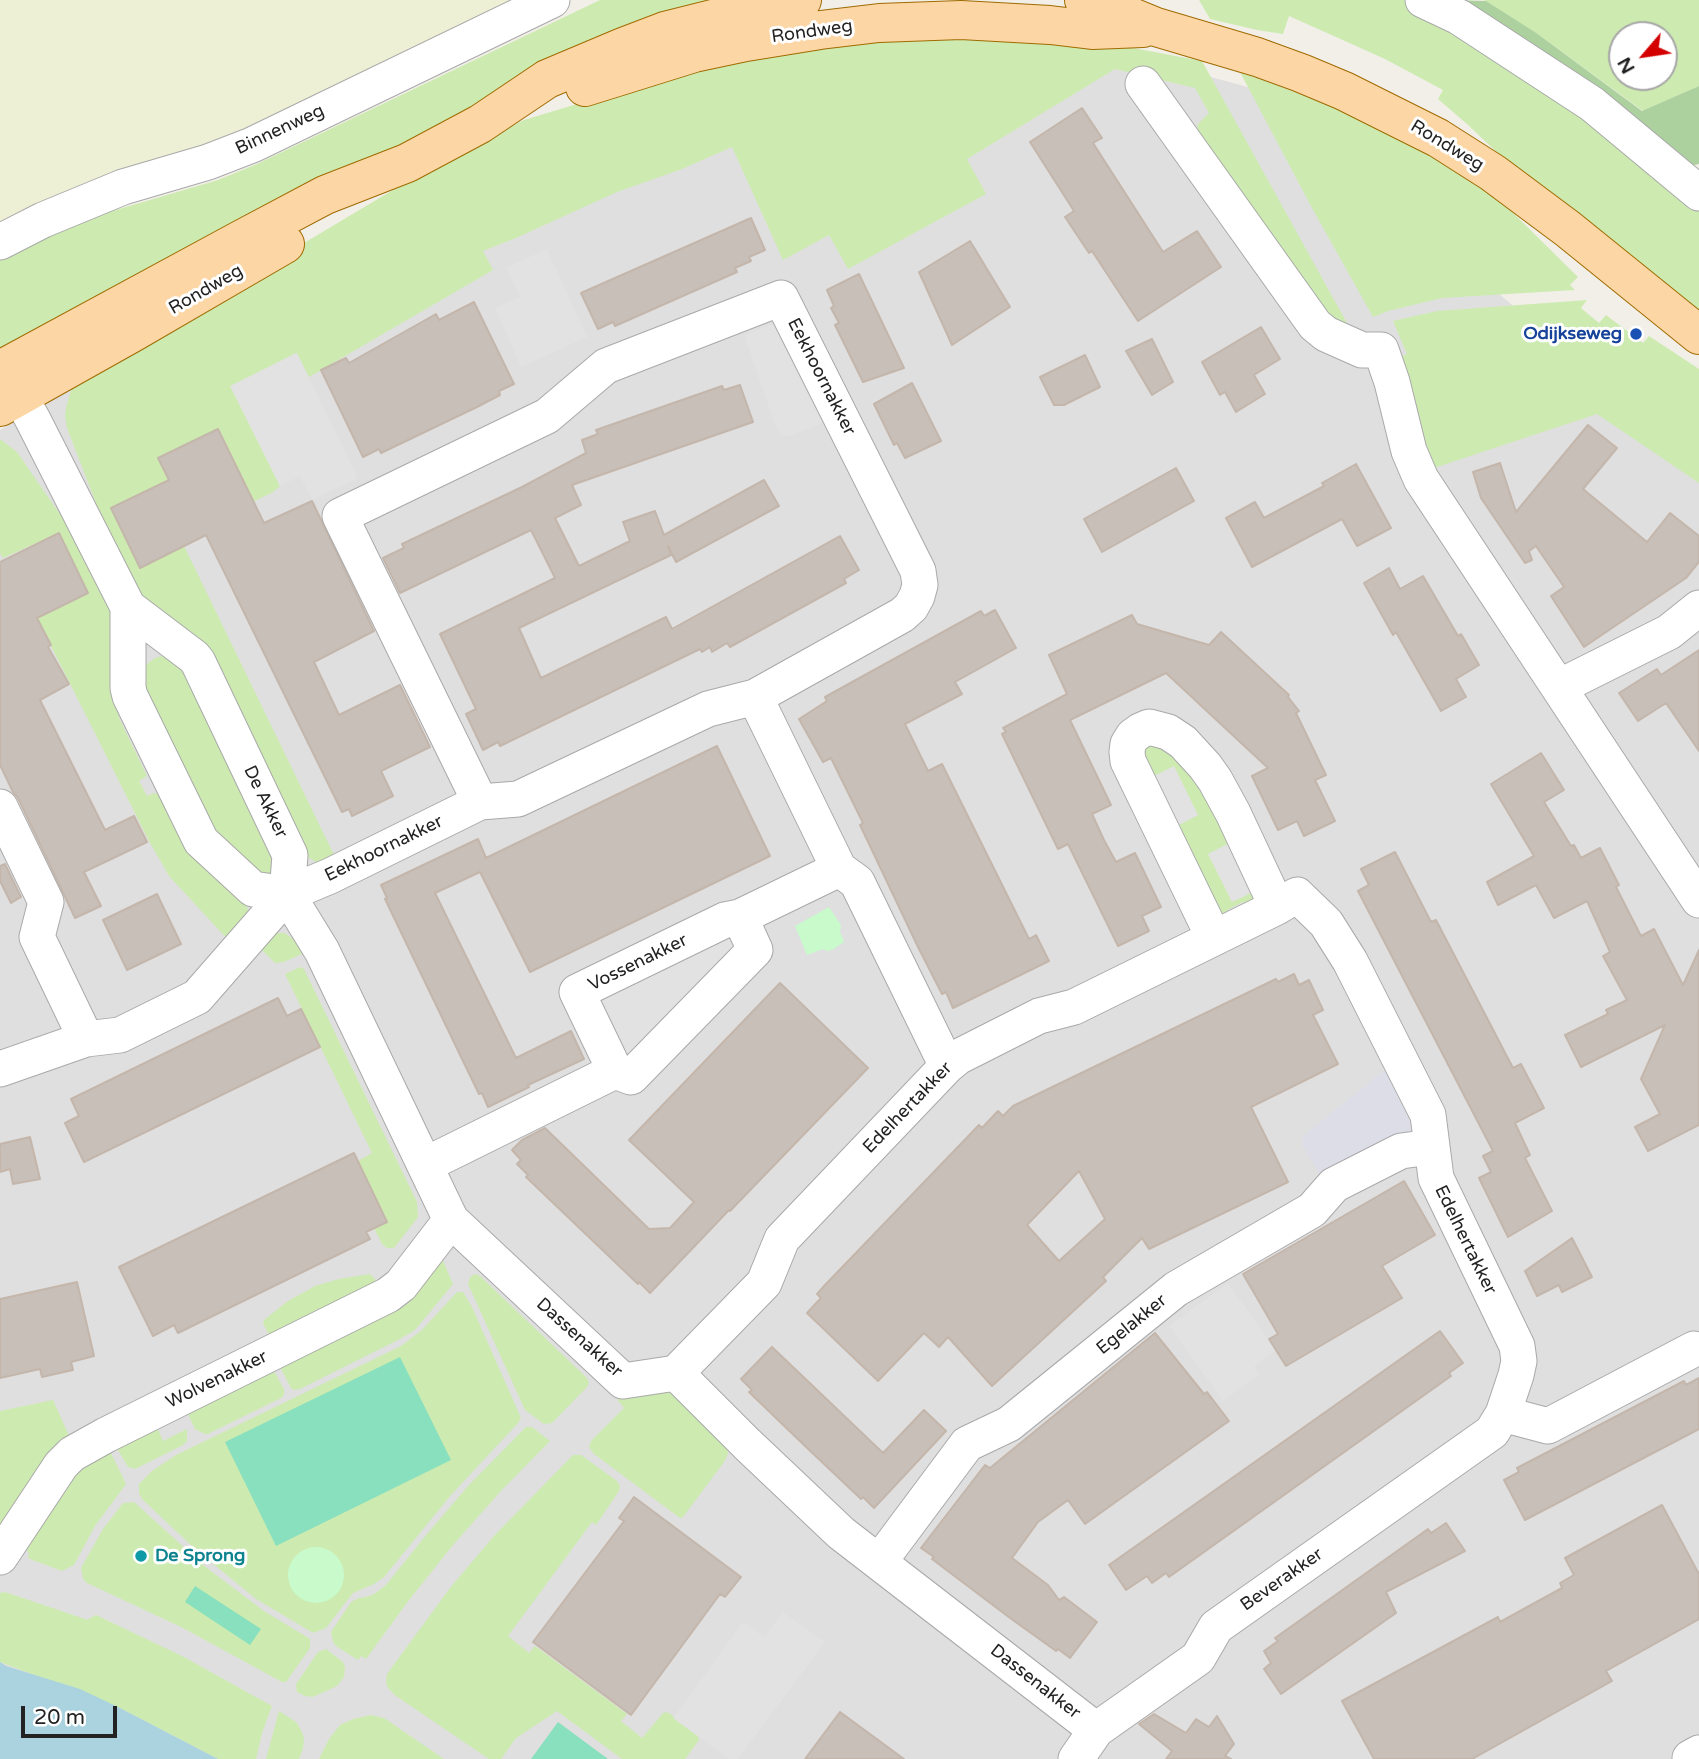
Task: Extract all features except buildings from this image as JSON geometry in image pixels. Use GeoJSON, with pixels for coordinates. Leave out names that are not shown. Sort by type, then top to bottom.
{"type":"FeatureCollection","features":[{"type":"Feature","properties":{"kind":"main road","name":"Rondweg"},"geometry":{"type":"LineString","coordinates":[[6,386],[132,333],[334,215],[407,163],[480,124],[547,79],[665,30],[760,7],[802,0]]}},
{"type":"Feature","properties":{"kind":"main road","name":"Rondweg"},"geometry":{"type":"LineString","coordinates":[[1084,0],[1156,27],[1301,73],[1345,91],[1438,138],[1493,173],[1568,229],[1699,335]]}},
{"type":"Feature","properties":{"kind":"main road","name":"Rondweg"},"geometry":{"type":"LineString","coordinates":[[480,124],[611,78],[694,53],[820,30],[878,11],[1092,30],[1156,27]]}},
{"type":"Feature","properties":{"kind":"street","name":"Binnenweg"},"geometry":{"type":"LineString","coordinates":[[0,242],[43,220],[123,187],[208,162],[252,145],[552,0]]}},
{"type":"Feature","properties":{"kind":"street"},"geometry":{"type":"LineString","coordinates":[[1423,0],[1458,17],[1592,104],[1699,193]]}},
{"type":"Feature","properties":{"kind":"street"},"geometry":{"type":"LineString","coordinates":[[1143,84],[1315,325],[1326,334],[1362,350],[1381,350],[1409,451],[1420,479],[1699,900]]}},
{"type":"Feature","properties":{"kind":"street","name":"Eekhoornakker"},"geometry":{"type":"LineString","coordinates":[[287,894],[480,803],[518,799],[708,709],[755,697],[902,615],[911,607],[920,585],[918,571],[781,298],[606,366],[547,416],[340,516],[480,803]]}},
{"type":"Feature","properties":{"kind":"street","name":"De Akker"},"geometry":{"type":"LineString","coordinates":[[6,386],[33,420],[128,607],[198,662],[290,855],[287,894],[253,889],[201,841],[130,696],[128,607]]}},
{"type":"Feature","properties":{"kind":"street"},"geometry":{"type":"LineString","coordinates":[[1559,687],[1669,632],[1699,608]]}},
{"type":"Feature","properties":{"kind":"street"},"geometry":{"type":"LineString","coordinates":[[755,697],[839,869],[857,882],[947,1066]]}},
{"type":"Feature","properties":{"kind":"street"},"geometry":{"type":"LineString","coordinates":[[1214,938],[1128,761],[1128,744],[1140,731],[1149,727],[1168,732],[1183,742],[1205,765],[1233,813],[1278,907]]}},
{"type":"Feature","properties":{"kind":"street"},"geometry":{"type":"LineString","coordinates":[[0,807],[46,902],[37,937],[86,1039]]}},
{"type":"Feature","properties":{"kind":"street","name":"Vossenakker"},"geometry":{"type":"LineString","coordinates":[[615,1071],[577,992],[725,920],[740,917],[839,869]]}},
{"type":"Feature","properties":{"kind":"street"},"geometry":{"type":"LineString","coordinates":[[0,1069],[86,1039],[120,1035],[197,997],[287,894]]}},
{"type":"Feature","properties":{"kind":"street","name":"Dassenakker"},"geometry":{"type":"LineString","coordinates":[[287,894],[322,951],[451,1220],[623,1381],[676,1373],[832,1524],[1096,1730]]}},
{"type":"Feature","properties":{"kind":"street","name":"Edelhertakker"},"geometry":{"type":"LineString","coordinates":[[676,1373],[764,1283],[782,1239],[947,1066],[970,1050],[1039,1016],[1074,1007],[1278,907],[1297,895],[1326,923],[1350,961],[1428,1115],[1436,1178],[1517,1346]]}},
{"type":"Feature","properties":{"kind":"street"},"geometry":{"type":"LineString","coordinates":[[425,1165],[615,1071],[631,1077],[755,950],[740,917]]}},
{"type":"Feature","properties":{"kind":"street","name":"Egelakker"},"geometry":{"type":"LineString","coordinates":[[879,1562],[967,1444],[1009,1424],[1176,1289],[1312,1210],[1334,1185],[1401,1151],[1431,1147]]}},
{"type":"Feature","properties":{"kind":"street","name":"Wolvenakker"},"geometry":{"type":"LineString","coordinates":[[0,1557],[61,1465],[72,1454],[388,1295],[401,1285],[451,1220]]}},
{"type":"Feature","properties":{"kind":"street","name":"Beverakker"},"geometry":{"type":"LineString","coordinates":[[1076,1759],[1096,1730],[1199,1658],[1216,1627],[1487,1436],[1503,1414],[1519,1361],[1517,1346]]}},
{"type":"Feature","properties":{"kind":"street"},"geometry":{"type":"LineString","coordinates":[[1503,1414],[1548,1426],[1694,1349]]}},
{"type":"Feature","properties":{"kind":"street"},"geometry":{"type":"LineString","coordinates":[[1691,1759],[1699,1753]]}},
{"type":"Feature","properties":{"kind":"shaded area"},"geometry":{"type":"Polygon","coordinates":[[[1167,65],[1255,89],[1699,462],[1699,1759],[0,1759],[0,430],[83,382],[785,78],[1167,65]]]}},
{"type":"Feature","properties":{"kind":"shaded area"},"geometry":{"type":"Polygon","coordinates":[[[547,249],[587,337],[521,367],[495,308],[520,297],[506,268],[547,249]]]}},
{"type":"Feature","properties":{"kind":"shaded area"},"geometry":{"type":"Polygon","coordinates":[[[776,325],[826,422],[789,436],[781,435],[776,428],[745,338],[748,333],[776,325]]]}},
{"type":"Feature","properties":{"kind":"shaded area"},"geometry":{"type":"Polygon","coordinates":[[[297,353],[358,478],[312,500],[300,476],[280,486],[230,386],[297,353]]]}},
{"type":"Feature","properties":{"kind":"shaded area"},"geometry":{"type":"Polygon","coordinates":[[[1174,766],[1198,815],[1173,828],[1148,779],[1174,766]]]}},
{"type":"Feature","properties":{"kind":"shaded area"},"geometry":{"type":"Polygon","coordinates":[[[1233,841],[1257,890],[1232,902],[1208,854],[1233,841]]]}},
{"type":"Feature","properties":{"kind":"shaded area"},"geometry":{"type":"Polygon","coordinates":[[[728,932],[737,946],[629,1056],[611,1042],[596,1011],[600,993],[728,932]]]}},
{"type":"Feature","properties":{"kind":"shaded area"},"geometry":{"type":"Polygon","coordinates":[[[1384,1072],[1388,1072],[1415,1116],[1414,1128],[1410,1133],[1320,1175],[1302,1144],[1303,1136],[1384,1072]]]}},
{"type":"Feature","properties":{"kind":"shaded area"},"geometry":{"type":"Polygon","coordinates":[[[1228,1283],[1276,1350],[1254,1367],[1259,1375],[1223,1401],[1169,1326],[1228,1283]]]}},
{"type":"Feature","properties":{"kind":"shaded area"},"geometry":{"type":"Polygon","coordinates":[[[783,1612],[825,1642],[738,1759],[729,1759],[673,1718],[743,1622],[764,1637],[783,1612]]]}},
{"type":"Feature","properties":{"kind":"green space"},"geometry":{"type":"Polygon","coordinates":[[[0,0],[533,0],[418,59],[0,230],[0,0]]]}},
{"type":"Feature","properties":{"kind":"green space"},"geometry":{"type":"Polygon","coordinates":[[[600,0],[745,0],[0,362],[0,255],[102,214],[218,180],[257,164],[600,0]]]}},
{"type":"Feature","properties":{"kind":"green space"},"geometry":{"type":"Polygon","coordinates":[[[1199,0],[1409,0],[1498,50],[1699,210],[1699,315],[1505,160],[1438,99],[1443,90],[1385,59],[1289,16],[1283,34],[1257,30],[1210,19],[1199,0]]]}},
{"type":"Feature","properties":{"kind":"green space"},"geometry":{"type":"Polygon","coordinates":[[[1445,0],[1486,1],[1535,32],[1608,86],[1608,91],[1615,91],[1642,111],[1699,86],[1699,164],[1684,167],[1445,0]]]}},
{"type":"Feature","properties":{"kind":"green space"},"geometry":{"type":"Polygon","coordinates":[[[1484,0],[1699,0],[1699,86],[1643,111],[1616,91],[1678,91],[1678,21],[1608,21],[1608,85],[1535,32],[1484,0]]]}},
{"type":"Feature","properties":{"kind":"green space"},"geometry":{"type":"Polygon","coordinates":[[[873,33],[1107,43],[1202,61],[1353,334],[1327,324],[1197,132],[1198,124],[1209,113],[1195,88],[1115,69],[967,159],[986,194],[848,269],[829,235],[783,260],[732,147],[682,169],[617,192],[483,251],[493,270],[309,377],[296,353],[231,386],[280,486],[273,492],[218,519],[247,488],[218,429],[159,457],[169,480],[111,508],[140,567],[184,546],[336,859],[325,863],[316,862],[306,856],[145,608],[111,542],[67,428],[66,408],[74,386],[89,371],[398,187],[463,150],[524,120],[577,104],[633,81],[873,33]]]}},
{"type":"Feature","properties":{"kind":"green space"},"geometry":{"type":"Polygon","coordinates":[[[1240,72],[1331,105],[1422,151],[1498,198],[1578,277],[1570,285],[1575,290],[1442,298],[1373,317],[1240,72]]]}},
{"type":"Feature","properties":{"kind":"green space"},"geometry":{"type":"Polygon","coordinates":[[[1587,300],[1581,308],[1599,323],[1606,315],[1643,343],[1649,336],[1699,369],[1699,483],[1597,414],[1434,468],[1394,360],[1407,354],[1393,321],[1437,311],[1587,300]]]}},
{"type":"Feature","properties":{"kind":"green space"},"geometry":{"type":"Polygon","coordinates":[[[0,439],[17,452],[79,542],[116,617],[119,634],[119,718],[147,776],[139,781],[147,796],[154,793],[165,795],[244,898],[248,910],[247,921],[230,942],[169,876],[37,618],[59,533],[3,558],[0,553],[0,439]]]}},
{"type":"Feature","properties":{"kind":"green space"},"geometry":{"type":"Polygon","coordinates":[[[162,656],[180,658],[282,857],[268,880],[214,843],[138,681],[147,664],[162,656]]]}},
{"type":"Feature","properties":{"kind":"green space"},"geometry":{"type":"Polygon","coordinates":[[[1153,743],[1187,762],[1233,841],[1231,902],[1257,890],[1263,902],[1247,910],[1243,902],[1227,910],[1230,918],[1219,924],[1173,828],[1198,815],[1148,779],[1141,753],[1153,743]]]}},
{"type":"Feature","properties":{"kind":"green space"},"geometry":{"type":"Polygon","coordinates":[[[829,907],[841,925],[840,932],[844,942],[832,950],[823,949],[807,955],[795,926],[829,907]]]}},
{"type":"Feature","properties":{"kind":"green space"},"geometry":{"type":"Polygon","coordinates":[[[285,933],[306,952],[275,963],[260,948],[271,935],[285,933]]]}},
{"type":"Feature","properties":{"kind":"green space"},"geometry":{"type":"Polygon","coordinates":[[[300,967],[304,969],[417,1202],[418,1217],[394,1248],[387,1248],[382,1244],[374,1228],[387,1221],[358,1161],[372,1153],[285,974],[300,967]]]}},
{"type":"Feature","properties":{"kind":"green space"},"geometry":{"type":"Polygon","coordinates":[[[441,1256],[453,1284],[415,1330],[300,1389],[291,1388],[279,1365],[441,1256]]]}},
{"type":"Feature","properties":{"kind":"green space"},"geometry":{"type":"Polygon","coordinates":[[[370,1274],[379,1283],[271,1339],[264,1320],[288,1301],[315,1286],[370,1274]]]}},
{"type":"Feature","properties":{"kind":"green space"},"geometry":{"type":"Polygon","coordinates":[[[475,1274],[587,1378],[587,1387],[552,1423],[544,1424],[525,1410],[468,1284],[470,1277],[475,1274]]]}},
{"type":"Feature","properties":{"kind":"green space"},"geometry":{"type":"Polygon","coordinates":[[[457,1292],[463,1292],[472,1307],[521,1418],[451,1495],[384,1577],[353,1593],[326,1628],[313,1633],[256,1599],[195,1549],[142,1499],[139,1484],[152,1471],[176,1455],[401,1346],[422,1330],[457,1292]]]}},
{"type":"Feature","properties":{"kind":"green space"},"geometry":{"type":"Polygon","coordinates":[[[400,1357],[451,1460],[276,1546],[225,1442],[400,1357]]]}},
{"type":"Feature","properties":{"kind":"green space"},"geometry":{"type":"Polygon","coordinates":[[[272,1368],[284,1389],[281,1398],[208,1434],[195,1429],[186,1410],[272,1368]]]}},
{"type":"Feature","properties":{"kind":"green space"},"geometry":{"type":"Polygon","coordinates":[[[657,1388],[672,1392],[727,1444],[728,1454],[724,1462],[680,1518],[594,1454],[589,1447],[591,1441],[624,1408],[617,1399],[620,1396],[657,1388]]]}},
{"type":"Feature","properties":{"kind":"green space"},"geometry":{"type":"Polygon","coordinates":[[[53,1400],[70,1438],[0,1534],[0,1411],[53,1400]]]}},
{"type":"Feature","properties":{"kind":"green space"},"geometry":{"type":"Polygon","coordinates":[[[156,1425],[163,1441],[187,1429],[187,1441],[135,1469],[128,1467],[115,1445],[156,1425]]]}},
{"type":"Feature","properties":{"kind":"green space"},"geometry":{"type":"Polygon","coordinates":[[[526,1427],[532,1427],[550,1441],[453,1545],[366,1659],[361,1656],[358,1660],[336,1646],[331,1632],[351,1602],[374,1594],[386,1585],[468,1486],[526,1427]]]}},
{"type":"Feature","properties":{"kind":"green space"},"geometry":{"type":"Polygon","coordinates":[[[108,1447],[126,1484],[95,1526],[74,1565],[62,1571],[30,1559],[29,1552],[23,1548],[77,1468],[108,1447]]]}},
{"type":"Feature","properties":{"kind":"green space"},"geometry":{"type":"Polygon","coordinates":[[[573,1455],[581,1455],[617,1481],[619,1491],[596,1525],[592,1522],[508,1636],[529,1653],[535,1646],[627,1714],[621,1721],[642,1738],[664,1712],[669,1713],[698,1735],[699,1740],[685,1759],[622,1759],[557,1711],[516,1738],[501,1759],[489,1759],[396,1696],[386,1683],[387,1674],[450,1588],[493,1537],[573,1455]]]}},
{"type":"Feature","properties":{"kind":"green space"},"geometry":{"type":"Polygon","coordinates":[[[134,1502],[207,1568],[264,1611],[310,1639],[310,1648],[286,1682],[83,1579],[81,1568],[103,1529],[123,1503],[134,1502]]]}},
{"type":"Feature","properties":{"kind":"green space"},"geometry":{"type":"Polygon","coordinates":[[[316,1547],[327,1549],[336,1555],[342,1564],[342,1586],[336,1595],[327,1601],[316,1603],[305,1601],[296,1595],[290,1586],[288,1575],[290,1564],[296,1555],[305,1549],[316,1547]]]}},
{"type":"Feature","properties":{"kind":"green space"},"geometry":{"type":"Polygon","coordinates":[[[195,1586],[261,1629],[250,1645],[185,1602],[195,1586]]]}},
{"type":"Feature","properties":{"kind":"green space"},"geometry":{"type":"Polygon","coordinates":[[[5,1592],[88,1620],[96,1615],[182,1656],[272,1706],[256,1759],[218,1759],[116,1706],[0,1662],[0,1593],[5,1592]]]}},
{"type":"Feature","properties":{"kind":"green space"},"geometry":{"type":"Polygon","coordinates":[[[326,1649],[343,1662],[344,1677],[337,1686],[313,1697],[297,1692],[296,1684],[318,1652],[326,1649]]]}},
{"type":"Feature","properties":{"kind":"green space"},"geometry":{"type":"Polygon","coordinates":[[[279,1711],[296,1722],[301,1730],[304,1738],[299,1759],[266,1759],[279,1711]]]}},
{"type":"Feature","properties":{"kind":"green space"},"geometry":{"type":"Polygon","coordinates":[[[371,1715],[384,1718],[444,1759],[319,1759],[340,1725],[371,1715]]]}},
{"type":"Feature","properties":{"kind":"green space"},"geometry":{"type":"Polygon","coordinates":[[[558,1722],[608,1759],[531,1759],[558,1722]]]}},
{"type":"Feature","properties":{"kind":"water"},"geometry":{"type":"Polygon","coordinates":[[[0,1662],[80,1689],[218,1759],[0,1759],[0,1662]]]}},
{"type":"Feature","properties":{"kind":"place","name":"Odijkseweg"},"geometry":{"type":"Point","coordinates":[1636,334]}},
{"type":"Feature","properties":{"kind":"place","name":"De Sprong"},"geometry":{"type":"Point","coordinates":[141,1556]}}]}
